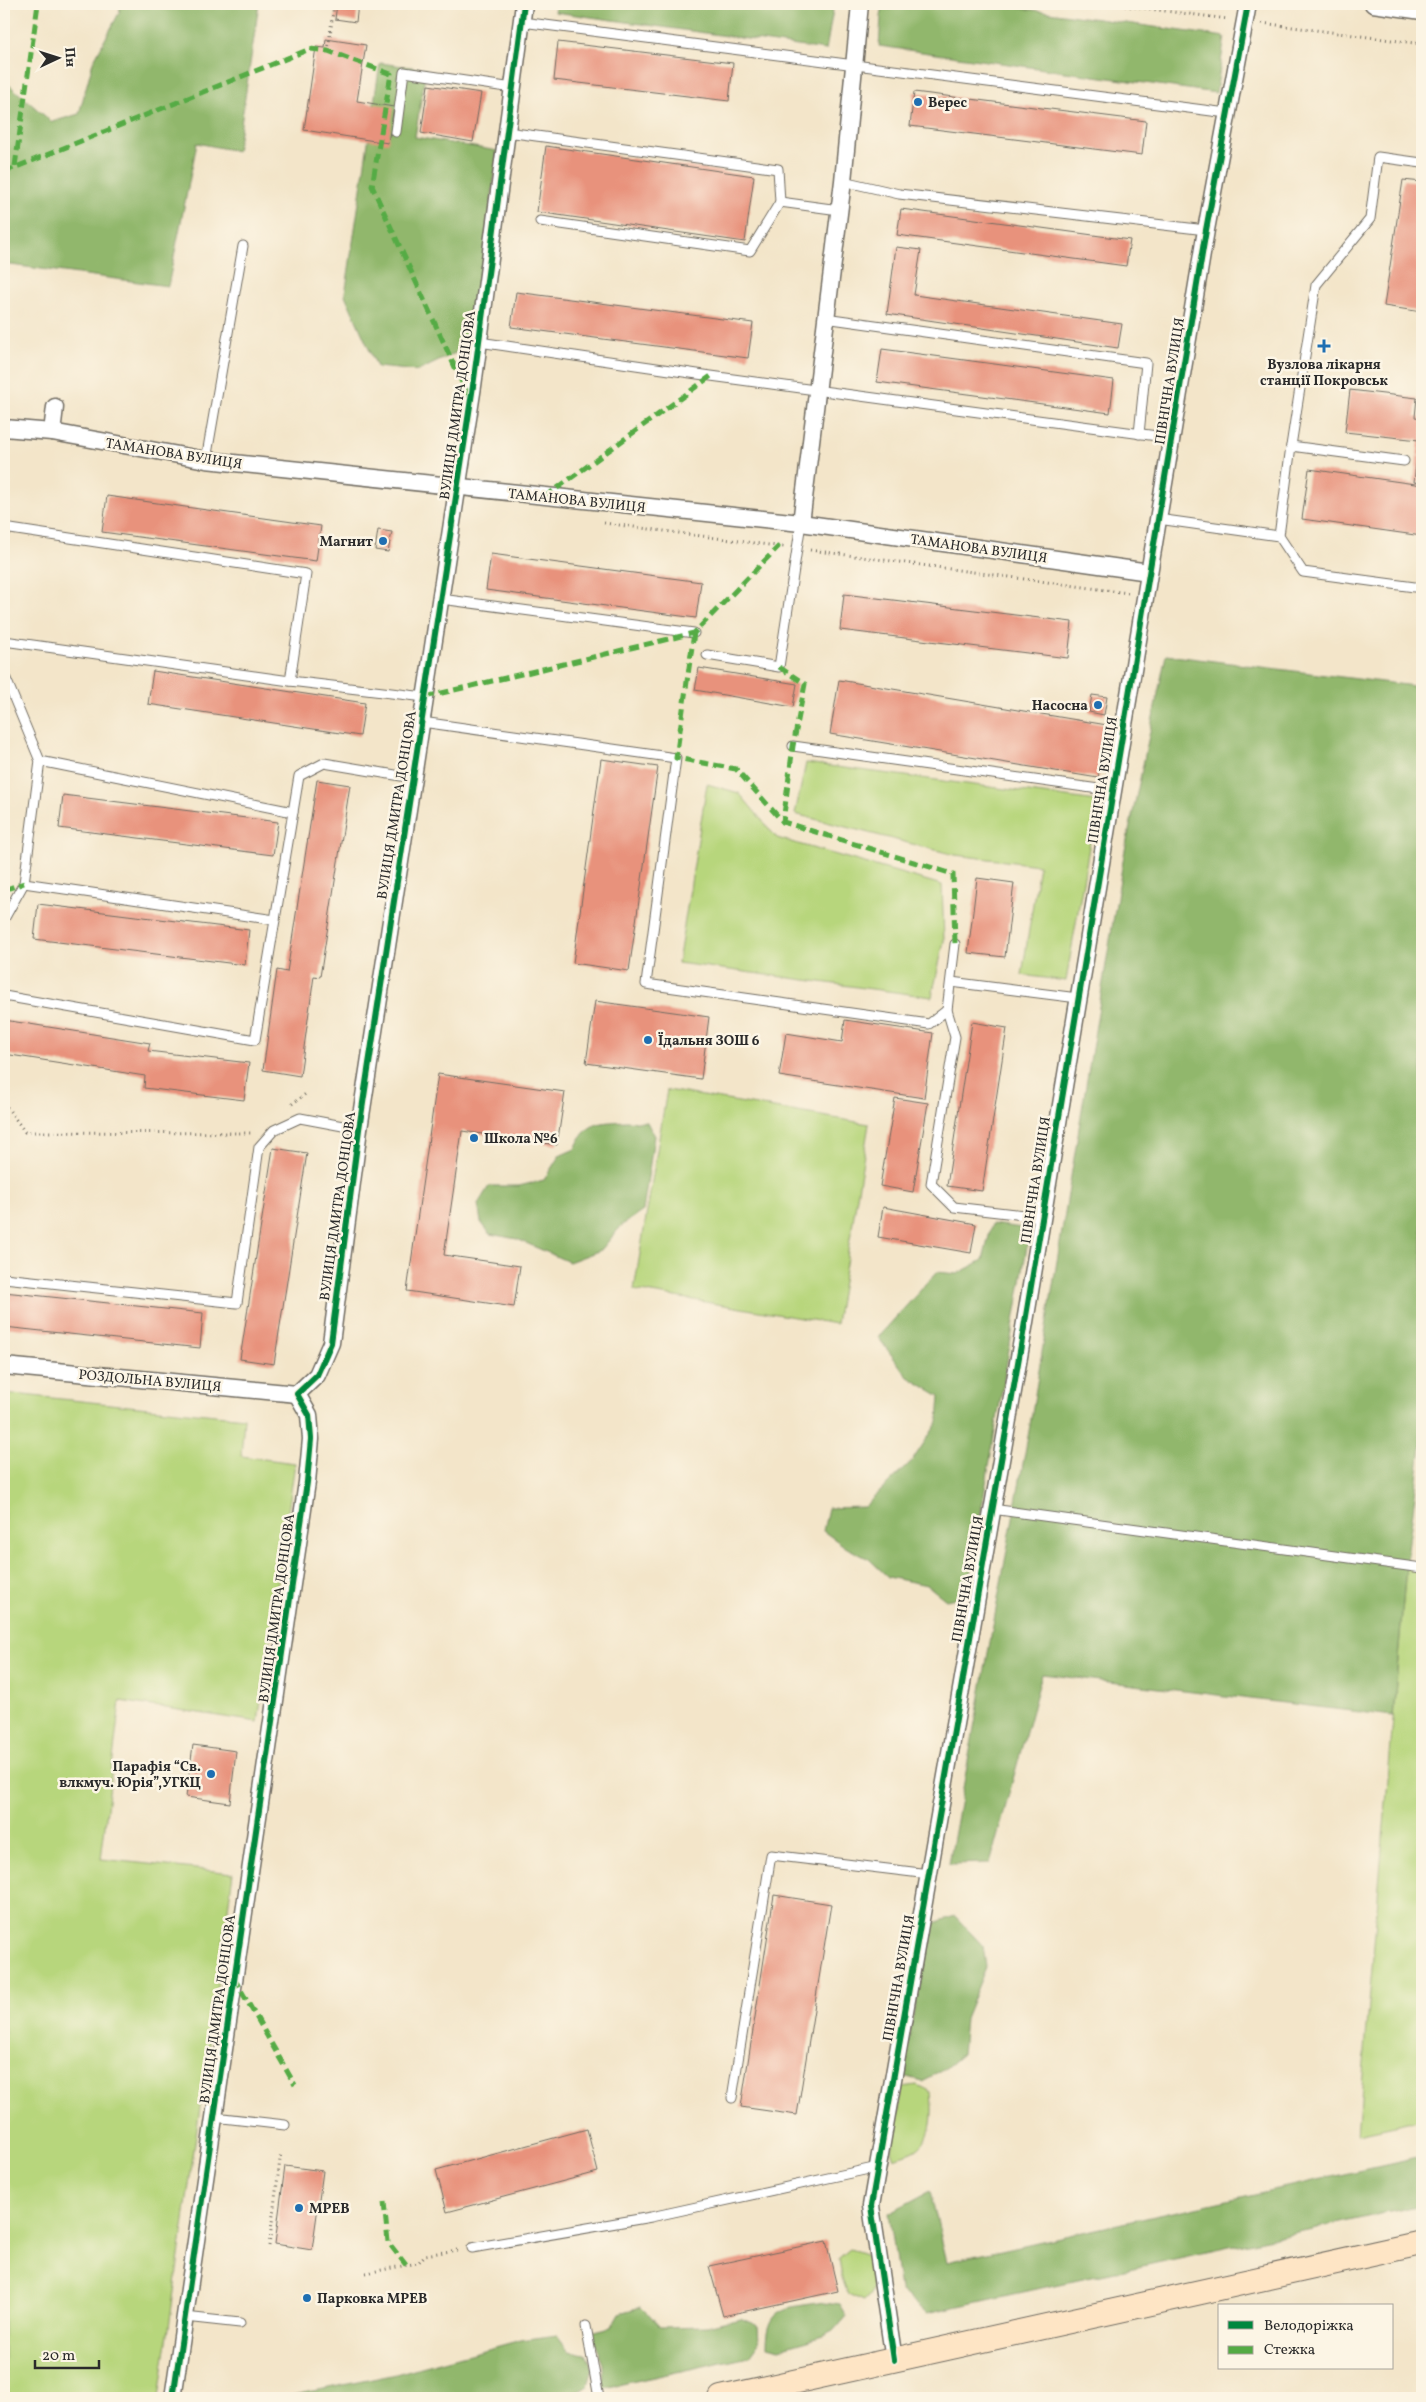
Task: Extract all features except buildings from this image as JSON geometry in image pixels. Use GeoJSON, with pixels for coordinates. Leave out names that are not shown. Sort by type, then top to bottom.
{"type":"FeatureCollection","features":[{"type":"Feature","properties":{"kind":"main road"},"geometry":{"type":"LineString","coordinates":[[721,2398],[1422,2243]]}},
{"type":"Feature","properties":{"kind":"street","name":"ВУЛИЦЯ ДМИТРА ДОНЦОВА"},"geometry":{"type":"LineString","coordinates":[[173,2398],[307,1482],[311,1439],[309,1415],[297,1394],[317,1376],[330,1343],[359,1129],[458,488],[524,4]]}},
{"type":"Feature","properties":{"kind":"street"},"geometry":{"type":"LineString","coordinates":[[801,523],[843,181],[856,64],[860,4]]}},
{"type":"Feature","properties":{"kind":"street","name":"ПІВНІЧНА ВУЛИЦЯ"},"geometry":{"type":"LineString","coordinates":[[894,2360],[871,2206],[1042,1217],[1206,230],[1248,4]]}},
{"type":"Feature","properties":{"kind":"street"},"geometry":{"type":"LineString","coordinates":[[1373,4],[1422,11]]}},
{"type":"Feature","properties":{"kind":"street"},"geometry":{"type":"LineString","coordinates":[[52,432],[55,407]]}},
{"type":"Feature","properties":{"kind":"street","name":"ТАМАНОВА ВУЛИЦЯ"},"geometry":{"type":"LineString","coordinates":[[4,428],[52,432],[206,460],[801,523],[1150,572]]}},
{"type":"Feature","properties":{"kind":"street","name":"РОЗДОЛЬНА ВУЛИЦЯ"},"geometry":{"type":"LineString","coordinates":[[4,1366],[297,1394]]}},
{"type":"Feature","properties":{"kind":"lane"},"geometry":{"type":"LineString","coordinates":[[522,22],[1228,113]]}},
{"type":"Feature","properties":{"kind":"lane"},"geometry":{"type":"LineString","coordinates":[[396,132],[404,72],[513,88]]}},
{"type":"Feature","properties":{"kind":"lane"},"geometry":{"type":"LineString","coordinates":[[507,132],[778,170],[780,202],[750,252],[540,221]]}},
{"type":"Feature","properties":{"kind":"lane"},"geometry":{"type":"LineString","coordinates":[[1422,163],[1378,157],[1370,218],[1316,285],[1279,536],[1303,572],[1422,588]]}},
{"type":"Feature","properties":{"kind":"lane"},"geometry":{"type":"LineString","coordinates":[[843,181],[899,194],[1206,230]]}},
{"type":"Feature","properties":{"kind":"lane"},"geometry":{"type":"LineString","coordinates":[[780,202],[839,210]]}},
{"type":"Feature","properties":{"kind":"lane"},"geometry":{"type":"LineString","coordinates":[[206,460],[243,246]]}},
{"type":"Feature","properties":{"kind":"lane"},"geometry":{"type":"LineString","coordinates":[[825,318],[1146,363],[1139,434]]}},
{"type":"Feature","properties":{"kind":"lane"},"geometry":{"type":"LineString","coordinates":[[479,342],[818,391],[1172,438]]}},
{"type":"Feature","properties":{"kind":"lane"},"geometry":{"type":"LineString","coordinates":[[1292,446],[1404,461]]}},
{"type":"Feature","properties":{"kind":"lane"},"geometry":{"type":"LineString","coordinates":[[1158,519],[1279,536]]}},
{"type":"Feature","properties":{"kind":"lane"},"geometry":{"type":"LineString","coordinates":[[707,655],[780,667],[801,523]]}},
{"type":"Feature","properties":{"kind":"lane"},"geometry":{"type":"LineString","coordinates":[[4,528],[306,574],[290,681]]}},
{"type":"Feature","properties":{"kind":"lane"},"geometry":{"type":"LineString","coordinates":[[441,599],[694,634]]}},
{"type":"Feature","properties":{"kind":"lane"},"geometry":{"type":"LineString","coordinates":[[4,641],[290,681],[426,697]]}},
{"type":"Feature","properties":{"kind":"lane"},"geometry":{"type":"LineString","coordinates":[[4,674],[40,761],[24,883],[4,919]]}},
{"type":"Feature","properties":{"kind":"lane"},"geometry":{"type":"LineString","coordinates":[[422,722],[676,758],[646,984],[929,1024],[947,1010]]}},
{"type":"Feature","properties":{"kind":"lane"},"geometry":{"type":"LineString","coordinates":[[793,746],[1113,790]]}},
{"type":"Feature","properties":{"kind":"lane"},"geometry":{"type":"LineString","coordinates":[[40,761],[293,812]]}},
{"type":"Feature","properties":{"kind":"lane"},"geometry":{"type":"LineString","coordinates":[[4,996],[255,1040],[299,776],[324,763],[413,778]]}},
{"type":"Feature","properties":{"kind":"lane"},"geometry":{"type":"LineString","coordinates":[[24,883],[275,920]]}},
{"type":"Feature","properties":{"kind":"lane"},"geometry":{"type":"LineString","coordinates":[[955,944],[947,1010],[956,1037],[931,1184],[954,1207],[1042,1217]]}},
{"type":"Feature","properties":{"kind":"lane"},"geometry":{"type":"LineString","coordinates":[[950,982],[1078,998]]}},
{"type":"Feature","properties":{"kind":"lane"},"geometry":{"type":"LineString","coordinates":[[4,1278],[237,1303],[259,1147],[274,1130],[300,1118],[359,1129]]}},
{"type":"Feature","properties":{"kind":"lane"},"geometry":{"type":"LineString","coordinates":[[992,1509],[1422,1568]]}},
{"type":"Feature","properties":{"kind":"lane"},"geometry":{"type":"LineString","coordinates":[[732,2098],[771,1855],[929,1874]]}},
{"type":"Feature","properties":{"kind":"lane"},"geometry":{"type":"LineString","coordinates":[[214,2117],[285,2125]]}},
{"type":"Feature","properties":{"kind":"lane"},"geometry":{"type":"LineString","coordinates":[[472,2248],[651,2217],[878,2166]]}},
{"type":"Feature","properties":{"kind":"lane"},"geometry":{"type":"LineString","coordinates":[[185,2317],[240,2323]]}},
{"type":"Feature","properties":{"kind":"lane"},"geometry":{"type":"LineString","coordinates":[[586,2326],[599,2398]]}},
{"type":"Feature","properties":{"kind":"path"},"geometry":{"type":"LineString","coordinates":[[328,51],[334,4]]}},
{"type":"Feature","properties":{"kind":"path"},"geometry":{"type":"LineString","coordinates":[[1110,4],[1422,44]]}},
{"type":"Feature","properties":{"kind":"path"},"geometry":{"type":"LineString","coordinates":[[284,1110],[307,1093]]}},
{"type":"Feature","properties":{"kind":"path"},"geometry":{"type":"LineString","coordinates":[[4,1103],[25,1132],[255,1133]]}},
{"type":"Feature","properties":{"kind":"path"},"geometry":{"type":"LineString","coordinates":[[269,2246],[281,2152]]}},
{"type":"Feature","properties":{"kind":"path"},"geometry":{"type":"LineString","coordinates":[[366,2273],[418,2263],[425,2255],[472,2248]]}},
{"type":"Feature","properties":{"kind":"green space"},"geometry":{"type":"Polygon","coordinates":[[[121,4],[259,4],[237,151],[197,143],[168,286],[4,264],[4,83],[9,85],[52,122],[79,114],[93,62],[119,13],[121,4]]]}},
{"type":"Feature","properties":{"kind":"green space"},"geometry":{"type":"Polygon","coordinates":[[[556,4],[834,4],[826,50],[555,12],[556,4]]]}},
{"type":"Feature","properties":{"kind":"green space"},"geometry":{"type":"Polygon","coordinates":[[[882,4],[992,4],[1225,37],[1216,93],[879,46],[882,4]]]}},
{"type":"Feature","properties":{"kind":"green space"},"geometry":{"type":"Polygon","coordinates":[[[380,63],[426,69],[415,137],[498,151],[472,345],[418,371],[377,367],[345,295],[380,63]]]}},
{"type":"Feature","properties":{"kind":"green space"},"geometry":{"type":"Polygon","coordinates":[[[1166,655],[1422,687],[1422,1439],[1406,1566],[1393,1716],[1042,1674],[990,1863],[949,1864],[1029,1431],[1124,855],[1166,655]]]}},
{"type":"Feature","properties":{"kind":"green space"},"geometry":{"type":"Polygon","coordinates":[[[806,763],[1097,801],[1066,981],[1022,975],[1039,865],[955,855],[795,814],[806,763]]]}},
{"type":"Feature","properties":{"kind":"green space"},"geometry":{"type":"Polygon","coordinates":[[[707,784],[739,793],[777,838],[942,885],[944,941],[932,997],[678,963],[707,784]]]}},
{"type":"Feature","properties":{"kind":"green space"},"geometry":{"type":"Polygon","coordinates":[[[667,1090],[869,1124],[836,1324],[634,1290],[667,1090]]]}},
{"type":"Feature","properties":{"kind":"green space"},"geometry":{"type":"Polygon","coordinates":[[[647,1122],[654,1136],[643,1211],[622,1225],[601,1250],[569,1262],[517,1239],[490,1234],[481,1222],[478,1204],[489,1186],[519,1186],[544,1180],[559,1156],[575,1149],[579,1140],[589,1128],[601,1123],[647,1122]]]}},
{"type":"Feature","properties":{"kind":"green space"},"geometry":{"type":"Polygon","coordinates":[[[992,1224],[1030,1229],[970,1576],[961,1597],[946,1600],[927,1585],[888,1577],[869,1559],[847,1548],[823,1531],[828,1508],[864,1507],[912,1461],[938,1422],[940,1396],[908,1377],[878,1337],[937,1272],[957,1274],[983,1260],[992,1224]]]}},
{"type":"Feature","properties":{"kind":"green space"},"geometry":{"type":"Polygon","coordinates":[[[4,1393],[244,1418],[241,1456],[295,1463],[258,1722],[120,1701],[101,1859],[233,1873],[159,2398],[9,2398],[4,2361],[4,1393]]]}},
{"type":"Feature","properties":{"kind":"green space"},"geometry":{"type":"Polygon","coordinates":[[[1406,1566],[1422,1568],[1422,2120],[1358,2134],[1406,1566]]]}},
{"type":"Feature","properties":{"kind":"green space"},"geometry":{"type":"Polygon","coordinates":[[[955,1916],[983,1946],[986,1967],[965,2018],[962,2054],[942,2071],[922,2081],[903,2076],[928,1925],[955,1916]]]}},
{"type":"Feature","properties":{"kind":"green space"},"geometry":{"type":"Polygon","coordinates":[[[917,2085],[931,2092],[932,2116],[929,2132],[922,2145],[916,2150],[894,2158],[891,2150],[903,2087],[917,2085]]]}},
{"type":"Feature","properties":{"kind":"green space"},"geometry":{"type":"Polygon","coordinates":[[[1422,2157],[1422,2205],[927,2313],[900,2290],[889,2213],[930,2191],[947,2262],[1422,2157]]]}},
{"type":"Feature","properties":{"kind":"green space"},"geometry":{"type":"Polygon","coordinates":[[[850,2249],[865,2254],[873,2272],[874,2285],[869,2296],[864,2301],[848,2294],[842,2278],[839,2258],[850,2249]]]}},
{"type":"Feature","properties":{"kind":"green space"},"geometry":{"type":"Polygon","coordinates":[[[824,2302],[840,2304],[847,2316],[834,2331],[824,2336],[779,2349],[767,2346],[768,2332],[771,2322],[776,2315],[791,2307],[824,2302]]]}},
{"type":"Feature","properties":{"kind":"green space"},"geometry":{"type":"Polygon","coordinates":[[[641,2307],[660,2327],[707,2326],[740,2318],[758,2326],[759,2342],[749,2356],[604,2388],[603,2364],[591,2332],[611,2327],[619,2313],[641,2307]]]}},
{"type":"Feature","properties":{"kind":"green space"},"geometry":{"type":"Polygon","coordinates":[[[557,2335],[569,2351],[586,2354],[593,2369],[588,2385],[566,2398],[280,2398],[392,2375],[521,2340],[557,2335]]]}},
{"type":"Feature","properties":{"kind":"marked path"},"geometry":{"type":"LineString","coordinates":[[15,166],[38,4]]}},
{"type":"Feature","properties":{"kind":"marked path"},"geometry":{"type":"LineString","coordinates":[[4,172],[310,49],[328,51],[391,74],[372,186],[470,400]]}},
{"type":"Feature","properties":{"kind":"marked path"},"geometry":{"type":"LineString","coordinates":[[545,497],[711,376]]}},
{"type":"Feature","properties":{"kind":"marked path"},"geometry":{"type":"LineString","coordinates":[[425,697],[694,633],[779,546]]}},
{"type":"Feature","properties":{"kind":"marked path"},"geometry":{"type":"LineString","coordinates":[[694,633],[676,758],[736,769],[783,822],[953,874],[955,944]]}},
{"type":"Feature","properties":{"kind":"marked path"},"geometry":{"type":"LineString","coordinates":[[779,667],[805,684],[793,746],[783,822]]}},
{"type":"Feature","properties":{"kind":"marked path"},"geometry":{"type":"LineString","coordinates":[[4,890],[24,883]]}},
{"type":"Feature","properties":{"kind":"marked path"},"geometry":{"type":"LineString","coordinates":[[234,1978],[295,2085]]}},
{"type":"Feature","properties":{"kind":"marked path"},"geometry":{"type":"LineString","coordinates":[[384,2202],[388,2242],[406,2265]]}},
{"type":"Feature","properties":{"kind":"cycle path"},"geometry":{"type":"LineString","coordinates":[[173,2398],[307,1482],[311,1439],[309,1415],[297,1394],[317,1375],[331,1343],[359,1129],[473,386],[524,4]]}},
{"type":"Feature","properties":{"kind":"cycle path"},"geometry":{"type":"LineString","coordinates":[[894,2360],[871,2206],[1023,1334],[1206,230],[1248,4]]}},
{"type":"Feature","properties":{"kind":"place","name":"Верес"},"geometry":{"type":"Point","coordinates":[918,102]}},
{"type":"Feature","properties":{"kind":"place","name":"Вузлова лікарня станції Покровськ"},"geometry":{"type":"Point","coordinates":[1324,346]}},
{"type":"Feature","properties":{"kind":"place","name":"Магнит"},"geometry":{"type":"Point","coordinates":[383,541]}},
{"type":"Feature","properties":{"kind":"place","name":"Насосна"},"geometry":{"type":"Point","coordinates":[1098,705]}},
{"type":"Feature","properties":{"kind":"place","name":"Їдальня ЗОШ 6"},"geometry":{"type":"Point","coordinates":[648,1040]}},
{"type":"Feature","properties":{"kind":"place","name":"Школа №6"},"geometry":{"type":"Point","coordinates":[474,1138]}},
{"type":"Feature","properties":{"kind":"place","name":"Парафія “Св. влкмуч. Юрія”,УГКЦ"},"geometry":{"type":"Point","coordinates":[211,1774]}},
{"type":"Feature","properties":{"kind":"place","name":"МРЕВ"},"geometry":{"type":"Point","coordinates":[299,2208]}},
{"type":"Feature","properties":{"kind":"place","name":"Парковка МРЕВ"},"geometry":{"type":"Point","coordinates":[307,2298]}}]}
